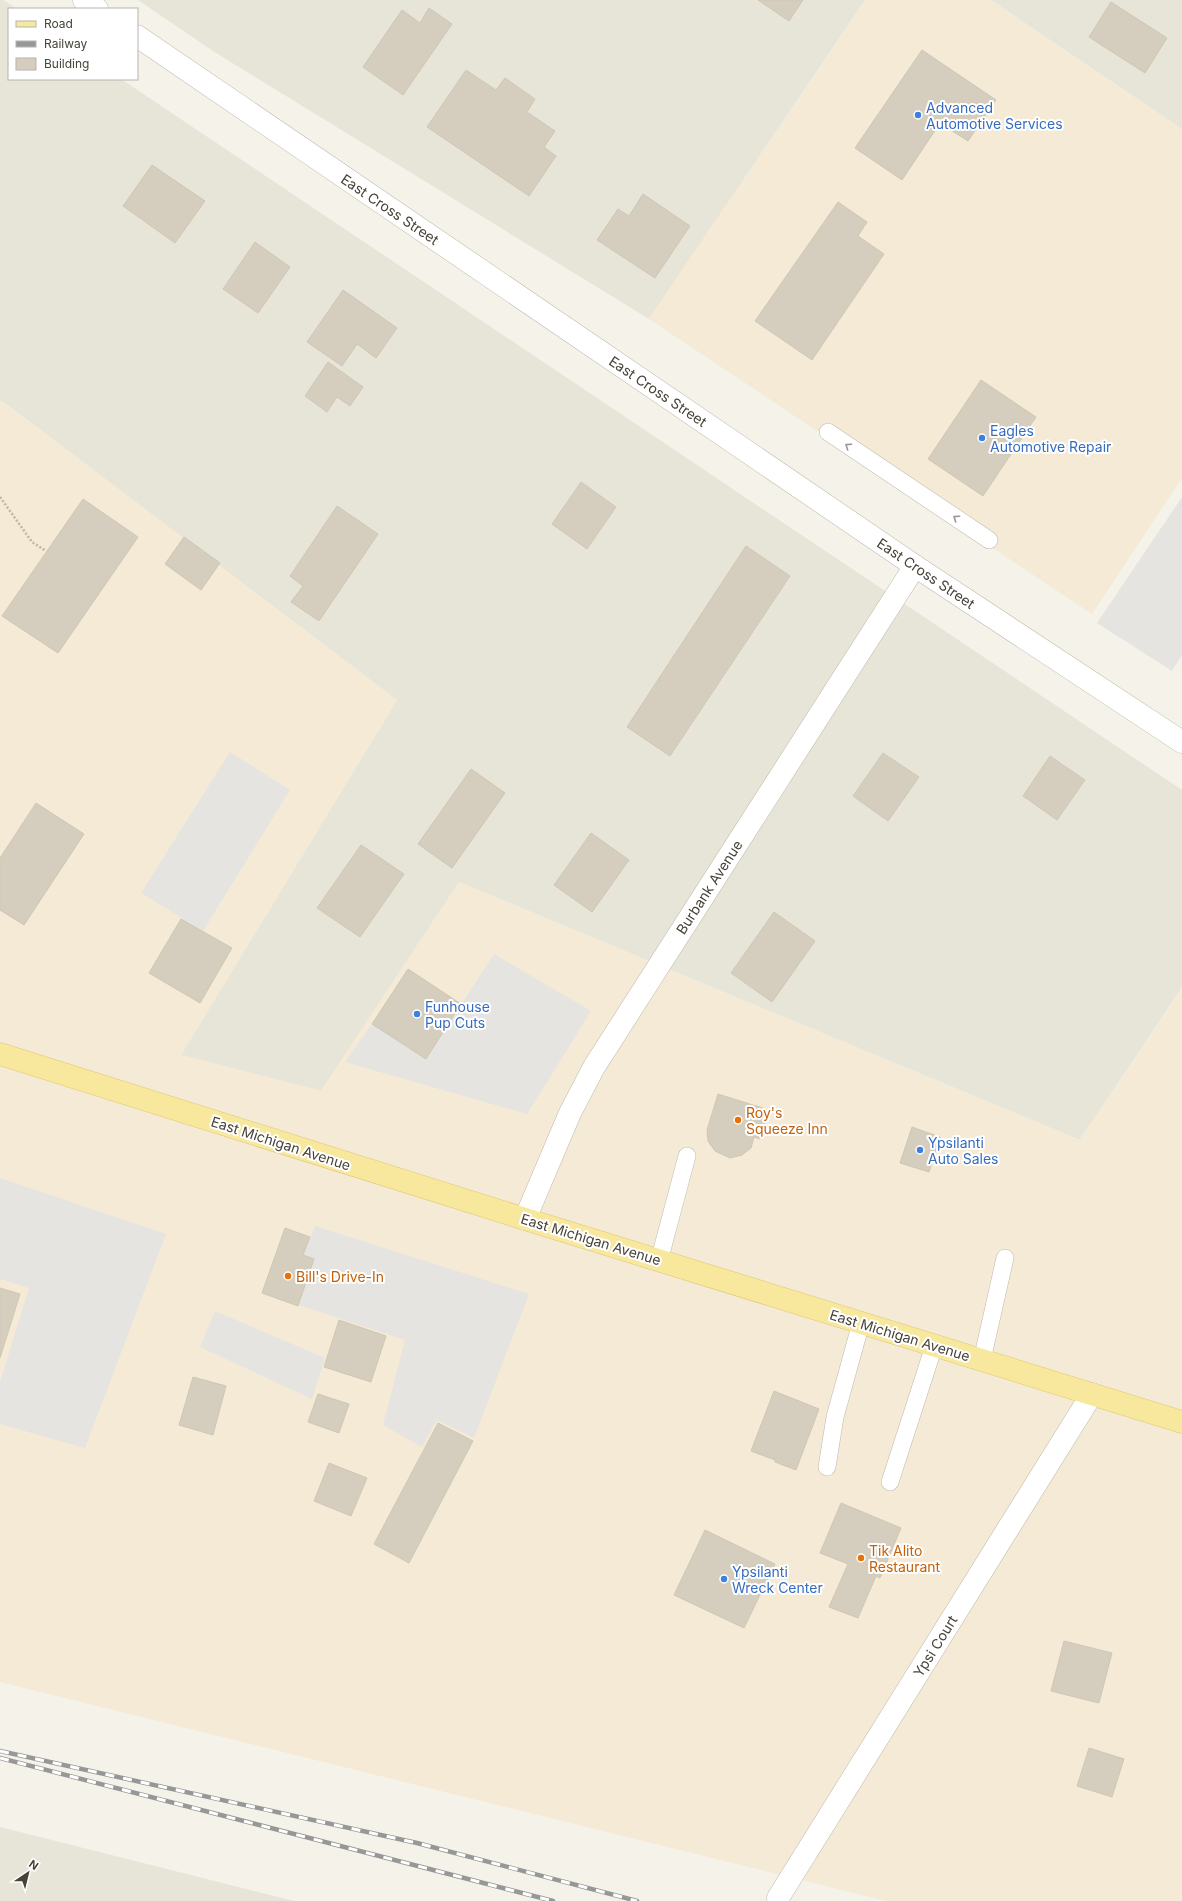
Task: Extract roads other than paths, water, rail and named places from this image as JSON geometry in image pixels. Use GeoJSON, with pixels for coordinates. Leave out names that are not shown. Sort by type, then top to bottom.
{"type":"FeatureCollection","features":[{"type":"Feature","properties":{"kind":"main road","name":"East Michigan Avenue"},"geometry":{"type":"LineString","coordinates":[[0,1054],[525,1219],[1182,1422]]}},
{"type":"Feature","properties":{"kind":"street","name":"East Cross Street"},"geometry":{"type":"LineString","coordinates":[[138,37],[915,566],[1182,742]]}},
{"type":"Feature","properties":{"kind":"street","name":"Burbank Avenue"},"geometry":{"type":"LineString","coordinates":[[525,1219],[570,1113],[594,1067],[915,566]]}},
{"type":"Feature","properties":{"kind":"street","name":"Ypsi Court"},"geometry":{"type":"LineString","coordinates":[[778,1898],[1092,1394]]}},
{"type":"Feature","properties":{"kind":"lane"},"geometry":{"type":"LineString","coordinates":[[828,432],[988,540]]}},
{"type":"Feature","properties":{"kind":"lane"},"geometry":{"type":"LineString","coordinates":[[659,1260],[687,1156]]}},
{"type":"Feature","properties":{"kind":"lane"},"geometry":{"type":"LineString","coordinates":[[982,1360],[1005,1258]]}},
{"type":"Feature","properties":{"kind":"lane"},"geometry":{"type":"LineString","coordinates":[[826,1467],[835,1417],[861,1323]]}},
{"type":"Feature","properties":{"kind":"lane"},"geometry":{"type":"LineString","coordinates":[[890,1482],[934,1346]]}},
{"type":"Feature","properties":{"kind":"railway"},"geometry":{"type":"LineString","coordinates":[[0,1751],[417,1843],[637,1901]]}},
{"type":"Feature","properties":{"kind":"railway"},"geometry":{"type":"LineString","coordinates":[[0,1758],[553,1901]]}},
{"type":"Feature","properties":{"kind":"place","name":"Advanced Automotive Services"},"geometry":{"type":"Point","coordinates":[918,115]}},
{"type":"Feature","properties":{"kind":"place","name":"Eagles Automotive Repair"},"geometry":{"type":"Point","coordinates":[982,438]}},
{"type":"Feature","properties":{"kind":"place","name":"Funhouse Pup Cuts"},"geometry":{"type":"Point","coordinates":[417,1014]}},
{"type":"Feature","properties":{"kind":"place","name":"Roy's Squeeze Inn"},"geometry":{"type":"Point","coordinates":[738,1120]}},
{"type":"Feature","properties":{"kind":"place","name":"Ypsilanti Auto Sales"},"geometry":{"type":"Point","coordinates":[920,1150]}},
{"type":"Feature","properties":{"kind":"place","name":"Bill's Drive-In"},"geometry":{"type":"Point","coordinates":[288,1276]}},
{"type":"Feature","properties":{"kind":"place","name":"Tik Alito Restaurant"},"geometry":{"type":"Point","coordinates":[861,1558]}},
{"type":"Feature","properties":{"kind":"place","name":"Ypsilanti Wreck Center"},"geometry":{"type":"Point","coordinates":[724,1579]}}]}
